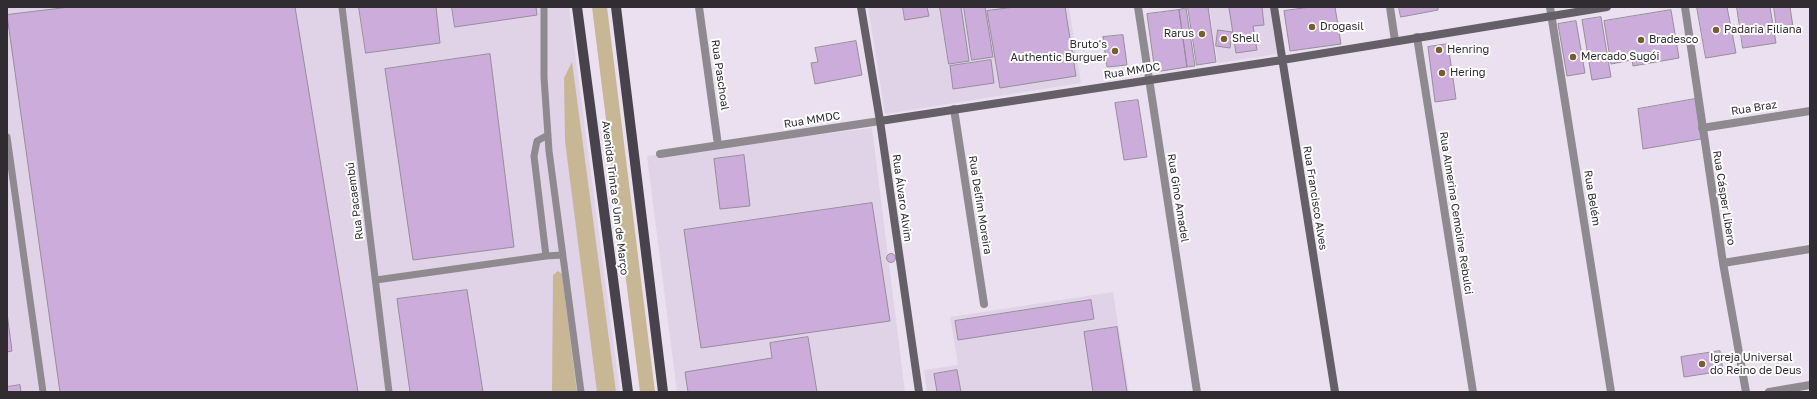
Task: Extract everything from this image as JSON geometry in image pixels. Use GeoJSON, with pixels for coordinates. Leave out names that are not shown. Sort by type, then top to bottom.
{"type":"FeatureCollection","features":[{"type":"Feature","properties":{"kind":"main road","name":"Avenida Trinta e Um de Março"},"geometry":{"type":"LineString","coordinates":[[577,7],[628,392]]}},
{"type":"Feature","properties":{"kind":"main road"},"geometry":{"type":"LineString","coordinates":[[616,7],[663,392]]}},
{"type":"Feature","properties":{"kind":"street","name":"Rua Paschoal"},"geometry":{"type":"LineString","coordinates":[[699,7],[718,145]]}},
{"type":"Feature","properties":{"kind":"street","name":"Rua Álvaro Alvim"},"geometry":{"type":"LineString","coordinates":[[861,7],[880,121],[919,392]]}},
{"type":"Feature","properties":{"kind":"street","name":"Rua Gino Amadel"},"geometry":{"type":"LineString","coordinates":[[1138,7],[1197,392]]}},
{"type":"Feature","properties":{"kind":"street","name":"Rua Francisco Alves"},"geometry":{"type":"LineString","coordinates":[[1274,7],[1335,392]]}},
{"type":"Feature","properties":{"kind":"street"},"geometry":{"type":"LineString","coordinates":[[1390,7],[1395,41]]}},
{"type":"Feature","properties":{"kind":"street","name":"Rua Belém"},"geometry":{"type":"LineString","coordinates":[[1550,7],[1611,392]]}},
{"type":"Feature","properties":{"kind":"street","name":"Rua MMDC"},"geometry":{"type":"LineString","coordinates":[[660,154],[1282,60],[1607,7]]}},
{"type":"Feature","properties":{"kind":"street","name":"Rua Cásper Libero"},"geometry":{"type":"LineString","coordinates":[[1685,7],[1723,263],[1746,392]]}},
{"type":"Feature","properties":{"kind":"street","name":"Rua Almerina Cemoline Rebulci"},"geometry":{"type":"LineString","coordinates":[[1417,37],[1473,392]]}},
{"type":"Feature","properties":{"kind":"street","name":"Rua Delfim Moreira"},"geometry":{"type":"LineString","coordinates":[[954,109],[984,304]]}},
{"type":"Feature","properties":{"kind":"street","name":"Rua Braz"},"geometry":{"type":"LineString","coordinates":[[1702,128],[1810,111]]}},
{"type":"Feature","properties":{"kind":"street"},"geometry":{"type":"LineString","coordinates":[[1723,263],[1810,249]]}},
{"type":"Feature","properties":{"kind":"street"},"geometry":{"type":"LineString","coordinates":[[1769,392],[1810,385]]}},
{"type":"Feature","properties":{"kind":"lane","name":"Rua Pacaembú"},"geometry":{"type":"LineString","coordinates":[[342,7],[389,392]]}},
{"type":"Feature","properties":{"kind":"lane"},"geometry":{"type":"LineString","coordinates":[[544,7],[544,77],[548,135],[562,255],[581,392]]}},
{"type":"Feature","properties":{"kind":"lane"},"geometry":{"type":"LineString","coordinates":[[546,256],[534,156],[537,142],[548,135]]}},
{"type":"Feature","properties":{"kind":"lane"},"geometry":{"type":"LineString","coordinates":[[7,137],[43,392]]}},
{"type":"Feature","properties":{"kind":"lane"},"geometry":{"type":"LineString","coordinates":[[376,280],[562,255]]}},
{"type":"Feature","properties":{"kind":"shaded area"},"geometry":{"type":"Polygon","coordinates":[[[7,7],[569,7],[620,392],[7,392],[7,7]]]}},
{"type":"Feature","properties":{"kind":"shaded area"},"geometry":{"type":"Polygon","coordinates":[[[592,7],[607,7],[655,392],[640,392],[592,7]]]}},
{"type":"Feature","properties":{"kind":"shaded area"},"geometry":{"type":"Polygon","coordinates":[[[868,7],[1069,7],[1081,83],[885,114],[868,7]]]}},
{"type":"Feature","properties":{"kind":"shaded area"},"geometry":{"type":"Polygon","coordinates":[[[1209,7],[1270,7],[1277,54],[1218,63],[1209,7]]]}},
{"type":"Feature","properties":{"kind":"shaded area"},"geometry":{"type":"Polygon","coordinates":[[[572,62],[616,392],[597,392],[565,141],[564,78],[572,62]]]}},
{"type":"Feature","properties":{"kind":"shaded area"},"geometry":{"type":"Polygon","coordinates":[[[872,128],[905,392],[677,392],[647,156],[872,128]]]}},
{"type":"Feature","properties":{"kind":"shaded area"},"geometry":{"type":"Polygon","coordinates":[[[558,271],[562,274],[577,392],[552,392],[553,275],[558,271]]]}},
{"type":"Feature","properties":{"kind":"shaded area"},"geometry":{"type":"Polygon","coordinates":[[[1113,292],[1129,392],[927,392],[924,370],[958,365],[950,317],[1113,292]]]}},
{"type":"Feature","properties":{"kind":"building"},"geometry":{"type":"Polygon","coordinates":[[[70,7],[295,7],[358,392],[60,392],[7,15],[70,7]]]}},
{"type":"Feature","properties":{"kind":"building"},"geometry":{"type":"Polygon","coordinates":[[[359,7],[436,7],[440,43],[366,53],[359,7]]]}},
{"type":"Feature","properties":{"kind":"building"},"geometry":{"type":"Polygon","coordinates":[[[452,7],[536,7],[537,15],[455,27],[452,7]]]}},
{"type":"Feature","properties":{"kind":"building"},"geometry":{"type":"Polygon","coordinates":[[[903,7],[927,7],[929,16],[905,20],[903,7]]]}},
{"type":"Feature","properties":{"kind":"building"},"geometry":{"type":"Polygon","coordinates":[[[940,7],[961,7],[969,61],[949,64],[940,7]]]}},
{"type":"Feature","properties":{"kind":"building"},"geometry":{"type":"Polygon","coordinates":[[[964,7],[985,7],[993,57],[972,60],[964,7]]]}},
{"type":"Feature","properties":{"kind":"building"},"geometry":{"type":"Polygon","coordinates":[[[1015,7],[1065,7],[1076,76],[1000,88],[987,11],[1015,7]]]}},
{"type":"Feature","properties":{"kind":"building","name":"Rarus"},"geometry":{"type":"Polygon","coordinates":[[[1188,7],[1208,7],[1216,62],[1197,65],[1188,7]]]}},
{"type":"Feature","properties":{"kind":"building"},"geometry":{"type":"Polygon","coordinates":[[[1262,7],[1264,25],[1253,26],[1257,50],[1236,53],[1229,8],[1262,7]]]}},
{"type":"Feature","properties":{"kind":"building","name":"Drogasil"},"geometry":{"type":"Polygon","coordinates":[[[1311,7],[1335,7],[1341,44],[1290,51],[1284,11],[1311,7]]]}},
{"type":"Feature","properties":{"kind":"building"},"geometry":{"type":"Polygon","coordinates":[[[1399,7],[1438,7],[1438,10],[1401,17],[1399,7]]]}},
{"type":"Feature","properties":{"kind":"building","name":"Padaria Filiana"},"geometry":{"type":"Polygon","coordinates":[[[1697,7],[1727,7],[1736,53],[1706,58],[1697,7]]]}},
{"type":"Feature","properties":{"kind":"building"},"geometry":{"type":"Polygon","coordinates":[[[1737,7],[1770,7],[1776,43],[1743,48],[1737,7]]]}},
{"type":"Feature","properties":{"kind":"building"},"geometry":{"type":"Polygon","coordinates":[[[1774,7],[1790,7],[1793,27],[1777,29],[1774,7]]]}},
{"type":"Feature","properties":{"kind":"building"},"geometry":{"type":"Polygon","coordinates":[[[1186,8],[1195,66],[1187,67],[1179,10],[1186,8]]]}},
{"type":"Feature","properties":{"kind":"building"},"geometry":{"type":"Polygon","coordinates":[[[1179,10],[1187,67],[1155,72],[1147,14],[1179,10]]]}},
{"type":"Feature","properties":{"kind":"building","name":"Bradesco"},"geometry":{"type":"Polygon","coordinates":[[[1671,10],[1679,58],[1633,66],[1632,60],[1611,64],[1604,21],[1671,10]]]}},
{"type":"Feature","properties":{"kind":"building"},"geometry":{"type":"Polygon","coordinates":[[[1601,17],[1611,77],[1592,80],[1582,20],[1601,17]]]}},
{"type":"Feature","properties":{"kind":"building"},"geometry":{"type":"Polygon","coordinates":[[[1576,21],[1585,73],[1567,76],[1558,24],[1576,21]]]}},
{"type":"Feature","properties":{"kind":"building","name":"Shell"},"geometry":{"type":"Polygon","coordinates":[[[1218,30],[1232,32],[1230,48],[1216,46],[1218,30]]]}},
{"type":"Feature","properties":{"kind":"building","name":"Bruto's Authentic Burguer"},"geometry":{"type":"Polygon","coordinates":[[[1123,35],[1127,65],[1107,67],[1103,37],[1123,35]]]}},
{"type":"Feature","properties":{"kind":"building"},"geometry":{"type":"Polygon","coordinates":[[[856,41],[862,75],[815,84],[811,63],[818,62],[815,48],[856,41]]]}},
{"type":"Feature","properties":{"kind":"building","name":"Hering"},"geometry":{"type":"Polygon","coordinates":[[[1448,44],[1456,99],[1435,102],[1428,47],[1448,44]]]}},
{"type":"Feature","properties":{"kind":"building"},"geometry":{"type":"Polygon","coordinates":[[[490,54],[514,247],[413,260],[385,69],[490,54]]]}},
{"type":"Feature","properties":{"kind":"building"},"geometry":{"type":"Polygon","coordinates":[[[991,60],[994,83],[953,89],[950,66],[991,60]]]}},
{"type":"Feature","properties":{"kind":"building"},"geometry":{"type":"Polygon","coordinates":[[[1695,99],[1701,139],[1643,149],[1638,109],[1695,99]]]}},
{"type":"Feature","properties":{"kind":"building"},"geometry":{"type":"Polygon","coordinates":[[[1138,100],[1147,157],[1124,160],[1115,103],[1138,100]]]}},
{"type":"Feature","properties":{"kind":"building"},"geometry":{"type":"Polygon","coordinates":[[[744,155],[750,206],[720,209],[714,159],[744,155]]]}},
{"type":"Feature","properties":{"kind":"building"},"geometry":{"type":"Polygon","coordinates":[[[872,203],[890,321],[701,348],[684,230],[872,203]]]}},
{"type":"Feature","properties":{"kind":"building"},"geometry":{"type":"Polygon","coordinates":[[[891,253],[896,258],[891,263],[886,258],[891,253]]]}},
{"type":"Feature","properties":{"kind":"building"},"geometry":{"type":"Polygon","coordinates":[[[467,290],[483,392],[410,392],[397,299],[467,290]]]}},
{"type":"Feature","properties":{"kind":"building"},"geometry":{"type":"Polygon","coordinates":[[[1091,300],[1094,319],[958,340],[955,321],[1091,300]]]}},
{"type":"Feature","properties":{"kind":"building"},"geometry":{"type":"Polygon","coordinates":[[[7,313],[12,351],[7,352],[7,313]]]}},
{"type":"Feature","properties":{"kind":"building"},"geometry":{"type":"Polygon","coordinates":[[[1117,327],[1127,392],[1093,392],[1084,332],[1117,327]]]}},
{"type":"Feature","properties":{"kind":"building"},"geometry":{"type":"Polygon","coordinates":[[[808,337],[817,392],[688,392],[685,372],[772,358],[770,343],[808,337]]]}},
{"type":"Feature","properties":{"kind":"building","name":"Igreja Universal do Reino de Deus"},"geometry":{"type":"Polygon","coordinates":[[[1720,351],[1723,371],[1684,377],[1681,357],[1720,351]]]}},
{"type":"Feature","properties":{"kind":"building"},"geometry":{"type":"Polygon","coordinates":[[[957,370],[961,392],[937,392],[934,374],[957,370]]]}},
{"type":"Feature","properties":{"kind":"building"},"geometry":{"type":"Polygon","coordinates":[[[20,385],[21,392],[7,392],[7,387],[20,385]]]}},
{"type":"Feature","properties":{"kind":"place","name":"Drogasil"},"geometry":{"type":"Point","coordinates":[1312,27]}},
{"type":"Feature","properties":{"kind":"place","name":"Padaria Filiana"},"geometry":{"type":"Point","coordinates":[1716,30]}},
{"type":"Feature","properties":{"kind":"place","name":"Rarus"},"geometry":{"type":"Point","coordinates":[1202,34]}},
{"type":"Feature","properties":{"kind":"place","name":"Shell"},"geometry":{"type":"Point","coordinates":[1224,39]}},
{"type":"Feature","properties":{"kind":"place","name":"Bradesco"},"geometry":{"type":"Point","coordinates":[1641,40]}},
{"type":"Feature","properties":{"kind":"place","name":"Henring"},"geometry":{"type":"Point","coordinates":[1439,50]}},
{"type":"Feature","properties":{"kind":"place","name":"Bruto's Authentic Burguer"},"geometry":{"type":"Point","coordinates":[1115,51]}},
{"type":"Feature","properties":{"kind":"place","name":"Mercado Sugói"},"geometry":{"type":"Point","coordinates":[1573,57]}},
{"type":"Feature","properties":{"kind":"place","name":"Hering"},"geometry":{"type":"Point","coordinates":[1442,73]}},
{"type":"Feature","properties":{"kind":"place","name":"Igreja Universal do Reino de Deus"},"geometry":{"type":"Point","coordinates":[1702,364]}}]}
